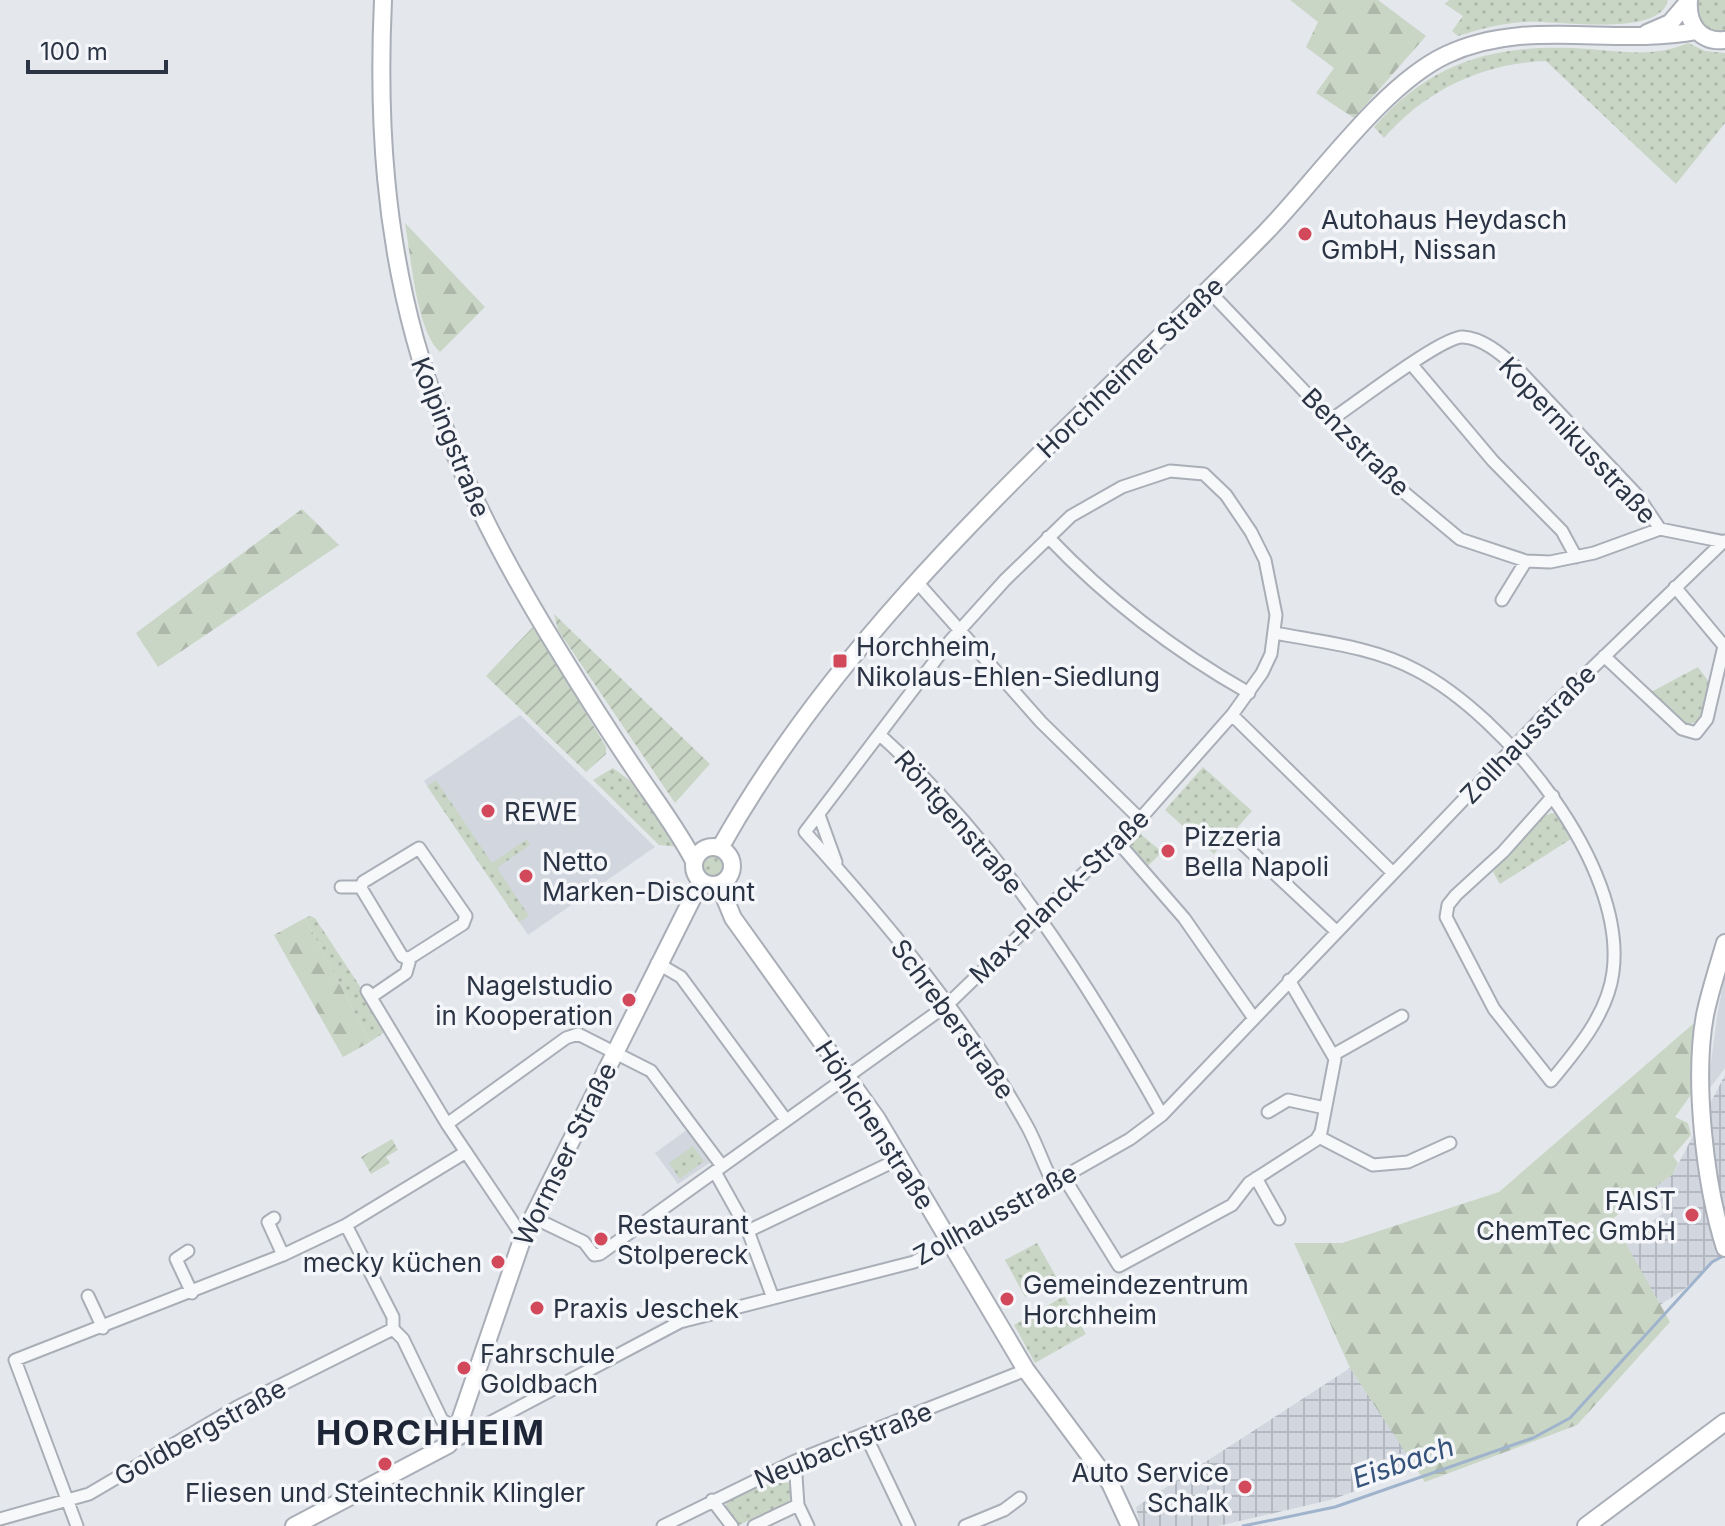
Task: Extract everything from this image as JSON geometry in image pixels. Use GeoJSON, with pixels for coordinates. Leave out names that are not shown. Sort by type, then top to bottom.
{"type":"FeatureCollection","features":[{"type":"Feature","properties":{"kind":"main road","name":"Kolpingstraße"},"geometry":{"type":"LineString","coordinates":[[383,0],[382,135],[386,194],[408,324],[423,375],[452,452],[503,557],[576,678],[694,861]]}},
{"type":"Feature","properties":{"kind":"main road"},"geometry":{"type":"LineString","coordinates":[[1689,1],[1691,21],[1697,31],[1709,39],[1725,40]]}},
{"type":"Feature","properties":{"kind":"main road","name":"Horchheimer Straße"},"geometry":{"type":"LineString","coordinates":[[1630,37],[1664,27],[1689,1]]}},
{"type":"Feature","properties":{"kind":"main road","name":"Horchheimer Straße"},"geometry":{"type":"LineString","coordinates":[[713,848],[860,648],[917,582],[1001,493],[1209,291],[1403,82],[1420,69],[1473,43],[1513,34],[1630,37],[1697,31]]}},
{"type":"Feature","properties":{"kind":"main road","name":"Kolpingstraße"},"geometry":{"type":"LineString","coordinates":[[672,825],[713,848]]}},
{"type":"Feature","properties":{"kind":"main road"},"geometry":{"type":"LineString","coordinates":[[713,848],[729,855],[732,867],[727,879],[719,884],[701,881],[695,872],[694,861],[713,848]]}},
{"type":"Feature","properties":{"kind":"main road","name":"Wormser Straße"},"geometry":{"type":"LineString","coordinates":[[456,1433],[523,1237],[657,963],[701,881]]}},
{"type":"Feature","properties":{"kind":"main road","name":"Höhlchenstraße"},"geometry":{"type":"LineString","coordinates":[[719,884],[733,918],[847,1076],[901,1158],[1026,1370],[1110,1483],[1130,1526]]}},
{"type":"Feature","properties":{"kind":"main road"},"geometry":{"type":"LineString","coordinates":[[1725,943],[1705,1016],[1701,1095],[1703,1128],[1725,1248]]}},
{"type":"Feature","properties":{"kind":"main road"},"geometry":{"type":"LineString","coordinates":[[1586,1526],[1725,1422]]}},
{"type":"Feature","properties":{"kind":"main road"},"geometry":{"type":"LineString","coordinates":[[294,1526],[448,1445],[456,1433]]}},
{"type":"Feature","properties":{"kind":"street","name":"Benzstraße"},"geometry":{"type":"LineString","coordinates":[[1209,291],[1388,479],[1460,539],[1526,561],[1550,562],[1576,557],[1660,529],[1724,541]]}},
{"type":"Feature","properties":{"kind":"street","name":"Kopernikusstraße"},"geometry":{"type":"LineString","coordinates":[[1332,419],[1450,338],[1463,337],[1494,349],[1516,367],[1637,495],[1660,529]]}},
{"type":"Feature","properties":{"kind":"street"},"geometry":{"type":"LineString","coordinates":[[1412,365],[1493,461],[1562,531],[1576,557]]}},
{"type":"Feature","properties":{"kind":"street"},"geometry":{"type":"LineString","coordinates":[[819,815],[961,629],[1048,537],[1084,507],[1141,479],[1170,471],[1204,474],[1235,507],[1260,549],[1275,596],[1275,633],[1360,649],[1415,669],[1449,691],[1513,749],[1553,796],[1594,869],[1614,951],[1613,973],[1606,998],[1582,1044],[1551,1081],[1494,1009],[1446,917],[1448,905],[1456,895],[1503,852],[1553,796]]}},
{"type":"Feature","properties":{"kind":"street"},"geometry":{"type":"LineString","coordinates":[[1048,537],[1106,594],[1147,628],[1249,693]]}},
{"type":"Feature","properties":{"kind":"street","name":"Zollhausstraße"},"geometry":{"type":"LineString","coordinates":[[456,1433],[459,1439],[660,1330],[914,1262],[1130,1139],[1162,1115],[1253,1017],[1604,656],[1724,541]]}},
{"type":"Feature","properties":{"kind":"street"},"geometry":{"type":"LineString","coordinates":[[1502,600],[1526,561]]}},
{"type":"Feature","properties":{"kind":"street"},"geometry":{"type":"LineString","coordinates":[[917,582],[1041,722],[1140,819]]}},
{"type":"Feature","properties":{"kind":"street"},"geometry":{"type":"LineString","coordinates":[[1604,656],[1682,729],[1696,733],[1707,719],[1724,646],[1675,587]]}},
{"type":"Feature","properties":{"kind":"street","name":"Max-Planck-Straße"},"geometry":{"type":"LineString","coordinates":[[532,1217],[576,1237],[597,1255],[947,1005],[1140,819],[1232,715],[1249,693],[1271,654],[1275,633]]}},
{"type":"Feature","properties":{"kind":"street"},"geometry":{"type":"LineString","coordinates":[[1232,715],[1393,873]]}},
{"type":"Feature","properties":{"kind":"street","name":"Röntgenstraße"},"geometry":{"type":"LineString","coordinates":[[880,735],[959,814],[1038,917],[1100,1008],[1162,1115]]}},
{"type":"Feature","properties":{"kind":"street","name":"Schreberstraße"},"geometry":{"type":"LineString","coordinates":[[819,815],[838,867]]}},
{"type":"Feature","properties":{"kind":"street","name":"Schreberstraße"},"geometry":{"type":"LineString","coordinates":[[819,815],[805,832],[838,867],[947,1005],[1017,1109],[1058,1179],[1119,1266],[1232,1205],[1256,1178]]}},
{"type":"Feature","properties":{"kind":"street"},"geometry":{"type":"LineString","coordinates":[[1117,841],[1193,930],[1253,1017]]}},
{"type":"Feature","properties":{"kind":"street"},"geometry":{"type":"LineString","coordinates":[[1244,845],[1336,931]]}},
{"type":"Feature","properties":{"kind":"street"},"geometry":{"type":"LineString","coordinates":[[341,887],[361,887],[412,850],[422,849],[466,916],[463,924],[410,959],[406,973],[369,994],[447,1124],[523,1237]]}},
{"type":"Feature","properties":{"kind":"street"},"geometry":{"type":"LineString","coordinates":[[361,887],[363,896],[402,956],[410,959]]}},
{"type":"Feature","properties":{"kind":"street"},"geometry":{"type":"LineString","coordinates":[[657,963],[681,977],[786,1120]]}},
{"type":"Feature","properties":{"kind":"street"},"geometry":{"type":"LineString","coordinates":[[1279,1219],[1256,1178],[1319,1137],[1333,1055],[1289,980]]}},
{"type":"Feature","properties":{"kind":"street"},"geometry":{"type":"LineString","coordinates":[[1333,1055],[1402,1016]]}},
{"type":"Feature","properties":{"kind":"street"},"geometry":{"type":"LineString","coordinates":[[447,1124],[570,1035],[578,1034],[614,1051],[651,1071],[718,1169],[748,1231],[773,1298]]}},
{"type":"Feature","properties":{"kind":"street"},"geometry":{"type":"LineString","coordinates":[[1268,1112],[1288,1100],[1325,1108]]}},
{"type":"Feature","properties":{"kind":"street"},"geometry":{"type":"LineString","coordinates":[[1319,1137],[1373,1165],[1408,1162],[1450,1143]]}},
{"type":"Feature","properties":{"kind":"street"},"geometry":{"type":"LineString","coordinates":[[77,1526],[70,1500],[63,1495],[15,1360],[283,1255],[346,1225],[466,1152]]}},
{"type":"Feature","properties":{"kind":"street"},"geometry":{"type":"LineString","coordinates":[[748,1231],[901,1158]]}},
{"type":"Feature","properties":{"kind":"street"},"geometry":{"type":"LineString","coordinates":[[274,1218],[268,1222],[283,1255]]}},
{"type":"Feature","properties":{"kind":"street"},"geometry":{"type":"LineString","coordinates":[[346,1225],[393,1317],[393,1329],[403,1339],[442,1420],[456,1433]]}},
{"type":"Feature","properties":{"kind":"street"},"geometry":{"type":"LineString","coordinates":[[188,1251],[176,1259],[192,1293]]}},
{"type":"Feature","properties":{"kind":"street"},"geometry":{"type":"LineString","coordinates":[[88,1296],[103,1328]]}},
{"type":"Feature","properties":{"kind":"street","name":"Goldbergstraße"},"geometry":{"type":"LineString","coordinates":[[0,1519],[89,1494],[237,1407],[393,1329]]}},
{"type":"Feature","properties":{"kind":"street","name":"Neubachstraße"},"geometry":{"type":"LineString","coordinates":[[663,1526],[795,1461],[866,1436],[1026,1370]]}},
{"type":"Feature","properties":{"kind":"street"},"geometry":{"type":"LineString","coordinates":[[866,1436],[909,1526]]}},
{"type":"Feature","properties":{"kind":"street"},"geometry":{"type":"LineString","coordinates":[[795,1461],[798,1505],[808,1526]]}},
{"type":"Feature","properties":{"kind":"street"},"geometry":{"type":"LineString","coordinates":[[965,1526],[1004,1510],[1020,1498]]}},
{"type":"Feature","properties":{"kind":"street"},"geometry":{"type":"LineString","coordinates":[[712,1500],[732,1526]]}},
{"type":"Feature","properties":{"kind":"street"},"geometry":{"type":"LineString","coordinates":[[754,1526],[798,1505]]}},
{"type":"Feature","properties":{"kind":"shaded area"},"geometry":{"type":"Polygon","coordinates":[[[520,715],[655,847],[528,935],[424,781],[520,715]]]}},
{"type":"Feature","properties":{"kind":"shaded area"},"geometry":{"type":"Polygon","coordinates":[[[1725,974],[1725,1068],[1707,1092],[1717,1017],[1725,974]]]}},
{"type":"Feature","properties":{"kind":"shaded area"},"geometry":{"type":"Polygon","coordinates":[[[1725,1075],[1725,1253],[1683,1290],[1660,1305],[1624,1242],[1665,1212],[1650,1191],[1673,1174],[1725,1075]]]}},
{"type":"Feature","properties":{"kind":"shaded area"},"geometry":{"type":"Polygon","coordinates":[[[688,1129],[711,1162],[678,1184],[655,1153],[688,1129]]]}},
{"type":"Feature","properties":{"kind":"shaded area"},"geometry":{"type":"Polygon","coordinates":[[[1350,1368],[1418,1469],[1330,1500],[1218,1526],[1140,1526],[1136,1507],[1350,1368]]]}},
{"type":"Feature","properties":{"kind":"green space"},"geometry":{"type":"Polygon","coordinates":[[[1290,0],[1378,0],[1426,36],[1354,118],[1316,93],[1334,68],[1306,47],[1318,22],[1290,0]]]}},
{"type":"Feature","properties":{"kind":"green space"},"geometry":{"type":"Polygon","coordinates":[[[1449,0],[1668,0],[1661,12],[1627,23],[1516,23],[1458,36],[1452,31],[1463,16],[1445,4],[1449,0]]]}},
{"type":"Feature","properties":{"kind":"green space"},"geometry":{"type":"Polygon","coordinates":[[[1699,0],[1725,0],[1725,34],[1714,34],[1697,21],[1699,0]]]}},
{"type":"Feature","properties":{"kind":"green space"},"geometry":{"type":"Polygon","coordinates":[[[1688,43],[1705,51],[1725,53],[1725,123],[1676,184],[1546,61],[1500,67],[1457,82],[1418,106],[1384,138],[1374,127],[1421,85],[1445,70],[1471,60],[1527,49],[1640,52],[1664,50],[1688,43]]]}},
{"type":"Feature","properties":{"kind":"green space"},"geometry":{"type":"Polygon","coordinates":[[[405,223],[485,307],[440,352],[425,327],[420,310],[405,223]]]}},
{"type":"Feature","properties":{"kind":"green space"},"geometry":{"type":"Polygon","coordinates":[[[302,509],[339,545],[158,667],[136,633],[302,509]]]}},
{"type":"Feature","properties":{"kind":"green space"},"geometry":{"type":"Polygon","coordinates":[[[554,614],[710,764],[675,803],[558,630],[554,614]]]}},
{"type":"Feature","properties":{"kind":"green space"},"geometry":{"type":"Polygon","coordinates":[[[534,626],[606,747],[606,754],[586,772],[486,676],[534,626]]]}},
{"type":"Feature","properties":{"kind":"green space"},"geometry":{"type":"Polygon","coordinates":[[[1698,667],[1709,682],[1702,719],[1688,725],[1652,696],[1653,691],[1698,667]]]}},
{"type":"Feature","properties":{"kind":"green space"},"geometry":{"type":"Polygon","coordinates":[[[1203,767],[1252,811],[1214,854],[1165,810],[1203,767]]]}},
{"type":"Feature","properties":{"kind":"green space"},"geometry":{"type":"Polygon","coordinates":[[[613,768],[636,785],[679,847],[659,845],[593,780],[613,768]]]}},
{"type":"Feature","properties":{"kind":"green space"},"geometry":{"type":"Polygon","coordinates":[[[436,780],[492,863],[527,839],[530,845],[497,868],[529,916],[519,922],[427,786],[436,780]]]}},
{"type":"Feature","properties":{"kind":"green space"},"geometry":{"type":"Polygon","coordinates":[[[1552,813],[1558,815],[1571,839],[1500,884],[1493,872],[1542,817],[1552,813]]]}},
{"type":"Feature","properties":{"kind":"green space"},"geometry":{"type":"Polygon","coordinates":[[[1137,831],[1162,852],[1148,866],[1129,844],[1137,831]]]}},
{"type":"Feature","properties":{"kind":"green space"},"geometry":{"type":"Polygon","coordinates":[[[713,852],[723,856],[727,866],[723,876],[713,880],[703,876],[699,866],[703,856],[713,852]]]}},
{"type":"Feature","properties":{"kind":"green space"},"geometry":{"type":"Polygon","coordinates":[[[305,918],[315,918],[386,1026],[386,1031],[370,1042],[305,918]]]}},
{"type":"Feature","properties":{"kind":"green space"},"geometry":{"type":"Polygon","coordinates":[[[305,918],[370,1042],[343,1057],[274,935],[305,918]]]}},
{"type":"Feature","properties":{"kind":"green space"},"geometry":{"type":"Polygon","coordinates":[[[1693,1024],[1697,1027],[1693,1092],[1675,1117],[1688,1123],[1691,1135],[1673,1156],[1678,1163],[1673,1174],[1612,1219],[1670,1322],[1577,1425],[1425,1482],[1350,1368],[1294,1243],[1342,1243],[1499,1192],[1693,1024]]]}},
{"type":"Feature","properties":{"kind":"green space"},"geometry":{"type":"Polygon","coordinates":[[[392,1139],[398,1150],[386,1157],[390,1163],[371,1174],[361,1157],[392,1139]]]}},
{"type":"Feature","properties":{"kind":"green space"},"geometry":{"type":"Polygon","coordinates":[[[693,1146],[704,1161],[680,1179],[669,1163],[693,1146]]]}},
{"type":"Feature","properties":{"kind":"green space"},"geometry":{"type":"Polygon","coordinates":[[[1037,1243],[1058,1280],[1025,1297],[1005,1260],[1037,1243]]]}},
{"type":"Feature","properties":{"kind":"green space"},"geometry":{"type":"Polygon","coordinates":[[[1064,1296],[1086,1334],[1035,1363],[1014,1325],[1064,1296]]]}},
{"type":"Feature","properties":{"kind":"green space"},"geometry":{"type":"Polygon","coordinates":[[[779,1476],[792,1486],[790,1501],[739,1525],[725,1510],[727,1500],[779,1476]]]}},
{"type":"Feature","properties":{"kind":"waterway","name":"Eisbach"},"geometry":{"type":"LineString","coordinates":[[1243,1526],[1335,1507],[1533,1438],[1570,1418],[1712,1262],[1725,1255]]}},
{"type":"Feature","properties":{"kind":"place","name":"Autohaus Heydasch GmbH, Nissan"},"geometry":{"type":"Point","coordinates":[1305,234]}},
{"type":"Feature","properties":{"kind":"place","name":"Horchheim, Nikolaus-Ehlen-Siedlung"},"geometry":{"type":"Point","coordinates":[840,661]}},
{"type":"Feature","properties":{"kind":"place","name":"REWE"},"geometry":{"type":"Point","coordinates":[488,811]}},
{"type":"Feature","properties":{"kind":"place","name":"Pizzeria Bella Napoli"},"geometry":{"type":"Point","coordinates":[1168,851]}},
{"type":"Feature","properties":{"kind":"place","name":"Netto Marken-Discount"},"geometry":{"type":"Point","coordinates":[526,876]}},
{"type":"Feature","properties":{"kind":"place","name":"Nagelstudio in Kooperation"},"geometry":{"type":"Point","coordinates":[629,1000]}},
{"type":"Feature","properties":{"kind":"place","name":"FAIST ChemTec GmbH"},"geometry":{"type":"Point","coordinates":[1692,1215]}},
{"type":"Feature","properties":{"kind":"place","name":"Restaurant Stolpereck"},"geometry":{"type":"Point","coordinates":[601,1239]}},
{"type":"Feature","properties":{"kind":"place","name":"mecky küchen"},"geometry":{"type":"Point","coordinates":[498,1262]}},
{"type":"Feature","properties":{"kind":"place","name":"Gemeindezentrum Horchheim"},"geometry":{"type":"Point","coordinates":[1007,1299]}},
{"type":"Feature","properties":{"kind":"place","name":"Praxis Jeschek"},"geometry":{"type":"Point","coordinates":[537,1308]}},
{"type":"Feature","properties":{"kind":"place","name":"Fahrschule Goldbach"},"geometry":{"type":"Point","coordinates":[464,1368]}},
{"type":"Feature","properties":{"kind":"place","name":"Fliesen und Steintechnik Klingler"},"geometry":{"type":"Point","coordinates":[385,1464]}},
{"type":"Feature","properties":{"kind":"place","name":"Auto Service Schalk"},"geometry":{"type":"Point","coordinates":[1245,1487]}},
{"type":"Feature","properties":{"kind":"district","name":"HORCHHEIM"},"geometry":{"type":"Point","coordinates":[431,1432]}}]}
